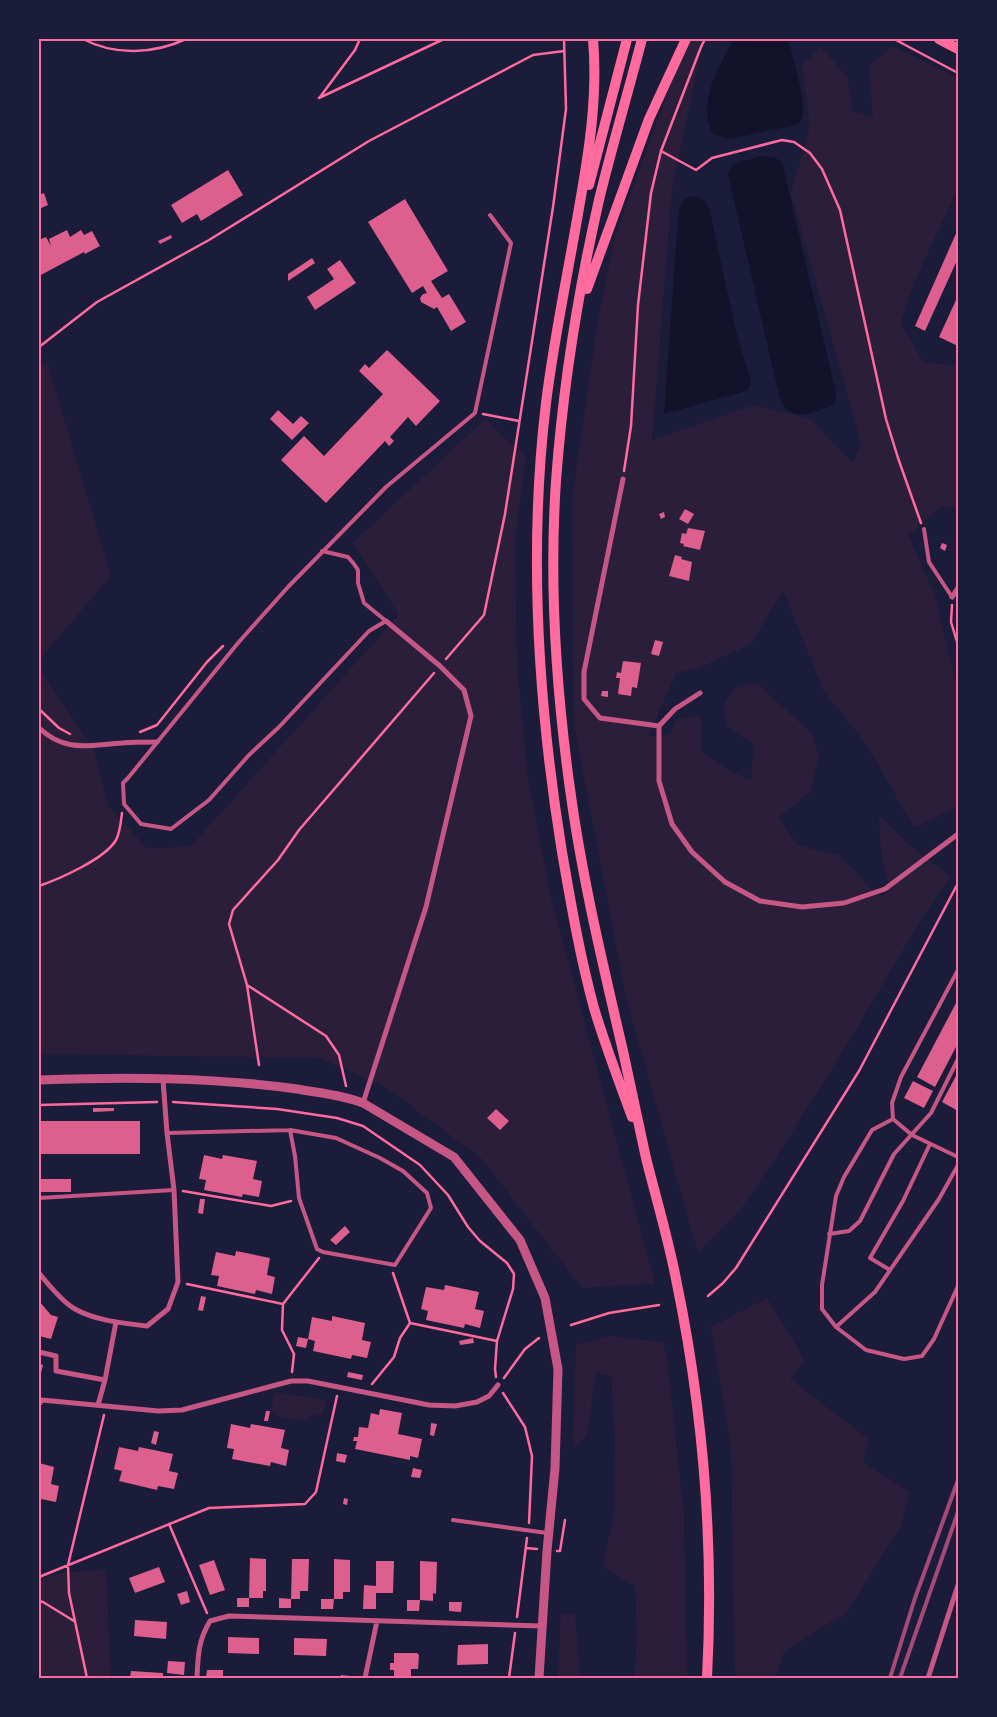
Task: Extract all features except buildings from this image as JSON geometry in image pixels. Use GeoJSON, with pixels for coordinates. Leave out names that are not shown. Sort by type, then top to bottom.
{"type":"FeatureCollection","features":[{"type":"Feature","properties":{"kind":"main road"},"geometry":{"type":"LineString","coordinates":[[593,39],[593,118],[551,364],[542,438],[538,499],[538,622],[544,712],[553,794],[579,941],[594,1008],[645,1152]]}},
{"type":"Feature","properties":{"kind":"main road"},"geometry":{"type":"LineString","coordinates":[[573,242],[627,39]]}},
{"type":"Feature","properties":{"kind":"main road"},"geometry":{"type":"LineString","coordinates":[[642,39],[599,202],[576,318],[566,383],[556,482],[554,591],[561,708],[570,790],[587,890],[645,1152],[676,1278],[686,1336],[704,1477],[709,1639],[707,1678]]}},
{"type":"Feature","properties":{"kind":"main road"},"geometry":{"type":"LineString","coordinates":[[576,318],[649,119],[686,39]]}},
{"type":"Feature","properties":{"kind":"main road"},"geometry":{"type":"LineString","coordinates":[[939,39],[958,49]]}},
{"type":"Feature","properties":{"kind":"street"},"geometry":{"type":"LineString","coordinates":[[623,479],[584,672],[584,699],[600,718],[659,726]]}},
{"type":"Feature","properties":{"kind":"street"},"geometry":{"type":"LineString","coordinates":[[952,597],[958,588]]}},
{"type":"Feature","properties":{"kind":"street"},"geometry":{"type":"LineString","coordinates":[[363,1103],[426,907],[470,716],[464,690],[440,666],[386,621]]}},
{"type":"Feature","properties":{"kind":"street"},"geometry":{"type":"LineString","coordinates":[[700,694],[675,708],[659,726],[659,782],[672,824],[692,852],[725,882],[760,901],[802,907],[844,903],[869,895],[885,889],[958,834]]}},
{"type":"Feature","properties":{"kind":"street"},"geometry":{"type":"LineString","coordinates":[[39,728],[49,737],[66,745],[82,747],[157,742]]}},
{"type":"Feature","properties":{"kind":"street"},"geometry":{"type":"LineString","coordinates":[[39,1080],[191,1079],[272,1086],[349,1097],[363,1103],[454,1157],[520,1240],[545,1298],[558,1368],[555,1468],[539,1678]]}},
{"type":"Feature","properties":{"kind":"street"},"geometry":{"type":"LineString","coordinates":[[39,1273],[74,1309],[94,1317],[147,1326],[168,1308],[178,1282],[174,1190],[167,1133],[164,1080]]}},
{"type":"Feature","properties":{"kind":"street"},"geometry":{"type":"LineString","coordinates":[[98,1405],[105,1380],[116,1322]]}},
{"type":"Feature","properties":{"kind":"street"},"geometry":{"type":"LineString","coordinates":[[39,1352],[56,1356],[56,1371],[105,1380]]}},
{"type":"Feature","properties":{"kind":"street"},"geometry":{"type":"LineString","coordinates":[[39,1404],[42,1400],[158,1411],[182,1410],[291,1381],[308,1381],[429,1405],[455,1406],[477,1402],[489,1396],[498,1385]]}},
{"type":"Feature","properties":{"kind":"street"},"geometry":{"type":"LineString","coordinates":[[928,1678],[958,1586]]}},
{"type":"Feature","properties":{"kind":"street"},"geometry":{"type":"LineString","coordinates":[[197,1678],[198,1650],[202,1634],[210,1621],[229,1616],[543,1626]]}},
{"type":"Feature","properties":{"kind":"street"},"geometry":{"type":"LineString","coordinates":[[366,1678],[377,1621]]}},
{"type":"Feature","properties":{"kind":"lane"},"geometry":{"type":"LineString","coordinates":[[322,551],[348,557],[358,570],[358,583],[364,603],[386,621],[369,631],[249,755],[209,800],[171,830],[141,824],[124,804],[123,783],[238,643],[322,551],[386,487],[475,413],[511,243],[490,215]]}},
{"type":"Feature","properties":{"kind":"lane"},"geometry":{"type":"LineString","coordinates":[[924,529],[929,562],[952,597]]}},
{"type":"Feature","properties":{"kind":"lane"},"geometry":{"type":"LineString","coordinates":[[958,970],[901,1077],[892,1103],[893,1119],[912,1135],[958,1157]]}},
{"type":"Feature","properties":{"kind":"lane"},"geometry":{"type":"LineString","coordinates":[[829,1234],[849,1232],[860,1221],[894,1154],[931,1113],[958,1059]]}},
{"type":"Feature","properties":{"kind":"lane"},"geometry":{"type":"LineString","coordinates":[[893,1119],[872,1130],[844,1178],[836,1196],[822,1285],[822,1309],[836,1327],[866,1350],[904,1359],[922,1356],[934,1339],[958,1286]]}},
{"type":"Feature","properties":{"kind":"lane"},"geometry":{"type":"LineString","coordinates":[[167,1133],[290,1130],[336,1138],[358,1147],[403,1171],[427,1193],[431,1208],[395,1265],[323,1252],[317,1249],[299,1198],[295,1156],[290,1130]]}},
{"type":"Feature","properties":{"kind":"lane"},"geometry":{"type":"LineString","coordinates":[[890,1270],[870,1258],[903,1201],[930,1144]]}},
{"type":"Feature","properties":{"kind":"lane"},"geometry":{"type":"LineString","coordinates":[[836,1327],[875,1292],[939,1199],[958,1165]]}},
{"type":"Feature","properties":{"kind":"lane"},"geometry":{"type":"LineString","coordinates":[[39,1198],[174,1190]]}},
{"type":"Feature","properties":{"kind":"lane"},"geometry":{"type":"LineString","coordinates":[[453,1520],[549,1533]]}},
{"type":"Feature","properties":{"kind":"path"},"geometry":{"type":"LineString","coordinates":[[83,39],[95,45],[132,52],[170,47],[186,39]]}},
{"type":"Feature","properties":{"kind":"path"},"geometry":{"type":"LineString","coordinates":[[360,39],[356,50],[319,98],[444,39]]}},
{"type":"Feature","properties":{"kind":"path"},"geometry":{"type":"LineString","coordinates":[[259,1065],[247,985],[229,924],[233,910],[278,860],[299,830],[484,615],[505,514],[553,208],[566,109],[564,39]]}},
{"type":"Feature","properties":{"kind":"path"},"geometry":{"type":"LineString","coordinates":[[623,479],[631,426],[639,296],[651,193],[661,151],[705,39]]}},
{"type":"Feature","properties":{"kind":"path"},"geometry":{"type":"LineString","coordinates":[[894,39],[958,73]]}},
{"type":"Feature","properties":{"kind":"path"},"geometry":{"type":"LineString","coordinates":[[39,346],[97,302],[209,240],[369,141],[533,55],[564,51]]}},
{"type":"Feature","properties":{"kind":"path"},"geometry":{"type":"LineString","coordinates":[[661,151],[696,170],[712,158],[759,144],[782,140],[794,142],[810,153],[822,170],[840,210],[886,419],[924,529]]}},
{"type":"Feature","properties":{"kind":"path"},"geometry":{"type":"LineString","coordinates":[[475,413],[519,421]]}},
{"type":"Feature","properties":{"kind":"path"},"geometry":{"type":"LineString","coordinates":[[952,597],[951,622],[958,645]]}},
{"type":"Feature","properties":{"kind":"path"},"geometry":{"type":"LineString","coordinates":[[133,732],[143,732],[158,725],[207,662],[228,641]]}},
{"type":"Feature","properties":{"kind":"path"},"geometry":{"type":"LineString","coordinates":[[39,709],[59,728],[73,736]]}},
{"type":"Feature","properties":{"kind":"path"},"geometry":{"type":"LineString","coordinates":[[39,886],[81,868],[104,852],[116,840],[124,804]]}},
{"type":"Feature","properties":{"kind":"path"},"geometry":{"type":"LineString","coordinates":[[708,1296],[724,1283],[736,1268],[859,1071],[958,883]]}},
{"type":"Feature","properties":{"kind":"path"},"geometry":{"type":"LineString","coordinates":[[247,985],[326,1036],[339,1055],[349,1097]]}},
{"type":"Feature","properties":{"kind":"path"},"geometry":{"type":"LineString","coordinates":[[39,1105],[165,1102],[260,1107],[337,1118],[363,1126],[420,1165],[448,1195],[468,1227],[480,1241],[507,1263],[514,1274],[513,1290],[497,1341],[495,1369],[498,1385]]}},
{"type":"Feature","properties":{"kind":"path"},"geometry":{"type":"LineString","coordinates":[[174,1190],[271,1206],[299,1198]]}},
{"type":"Feature","properties":{"kind":"path"},"geometry":{"type":"LineString","coordinates":[[291,1381],[294,1354],[282,1330],[283,1304],[323,1252]]}},
{"type":"Feature","properties":{"kind":"path"},"geometry":{"type":"LineString","coordinates":[[390,1265],[410,1323]]}},
{"type":"Feature","properties":{"kind":"path"},"geometry":{"type":"LineString","coordinates":[[178,1282],[283,1304]]}},
{"type":"Feature","properties":{"kind":"path"},"geometry":{"type":"LineString","coordinates":[[571,1325],[609,1313],[659,1305]]}},
{"type":"Feature","properties":{"kind":"path"},"geometry":{"type":"LineString","coordinates":[[410,1323],[497,1341]]}},
{"type":"Feature","properties":{"kind":"path"},"geometry":{"type":"LineString","coordinates":[[365,1392],[394,1357],[400,1338],[410,1323]]}},
{"type":"Feature","properties":{"kind":"path"},"geometry":{"type":"LineString","coordinates":[[498,1385],[525,1349],[539,1338]]}},
{"type":"Feature","properties":{"kind":"path"},"geometry":{"type":"LineString","coordinates":[[39,1577],[209,1508],[305,1504],[316,1492],[338,1387]]}},
{"type":"Feature","properties":{"kind":"path"},"geometry":{"type":"LineString","coordinates":[[87,1678],[69,1592],[68,1565],[106,1406]]}},
{"type":"Feature","properties":{"kind":"path"},"geometry":{"type":"LineString","coordinates":[[169,1524],[210,1621]]}},
{"type":"Feature","properties":{"kind":"path"},"geometry":{"type":"LineString","coordinates":[[39,1601],[74,1621]]}},
{"type":"Feature","properties":{"kind":"shaded area"},"geometry":{"type":"Polygon","coordinates":[[[692,39],[705,39],[703,41],[672,189],[652,440],[754,405],[812,420],[853,463],[861,443],[791,193],[810,127],[802,66],[821,47],[848,78],[852,111],[873,118],[869,66],[892,46],[958,78],[958,188],[914,283],[901,323],[923,362],[958,366],[958,506],[940,508],[908,535],[935,596],[958,691],[958,798],[956,807],[914,828],[867,745],[824,692],[783,590],[751,644],[699,668],[676,673],[648,737],[670,734],[677,719],[701,716],[701,752],[730,771],[751,780],[754,744],[727,725],[723,706],[734,689],[756,682],[812,734],[819,756],[810,792],[779,817],[797,845],[841,856],[879,897],[890,890],[881,853],[879,815],[911,846],[951,877],[919,923],[790,1136],[739,1212],[698,1253],[626,998],[574,724],[572,500],[597,327],[615,236],[675,73],[692,39]]]}},
{"type":"Feature","properties":{"kind":"shaded area"},"geometry":{"type":"Polygon","coordinates":[[[734,39],[786,39],[790,46],[802,95],[803,114],[801,120],[796,125],[729,139],[713,134],[708,122],[708,97],[722,60],[734,39]]]}},
{"type":"Feature","properties":{"kind":"shaded area"},"geometry":{"type":"Polygon","coordinates":[[[761,156],[774,157],[782,162],[836,393],[835,403],[811,413],[797,414],[791,412],[782,403],[728,174],[732,165],[761,156]]]}},
{"type":"Feature","properties":{"kind":"shaded area"},"geometry":{"type":"Polygon","coordinates":[[[694,196],[704,200],[709,208],[736,331],[751,382],[750,387],[746,391],[664,414],[679,210],[683,201],[694,196]]]}},
{"type":"Feature","properties":{"kind":"shaded area"},"geometry":{"type":"Polygon","coordinates":[[[47,362],[111,576],[39,660],[39,364],[47,362]]]}},
{"type":"Feature","properties":{"kind":"shaded area"},"geometry":{"type":"Polygon","coordinates":[[[485,419],[526,457],[515,539],[517,663],[527,772],[550,894],[655,1284],[582,1288],[481,1158],[387,1088],[320,1058],[39,1054],[39,668],[94,750],[108,806],[148,849],[191,846],[399,615],[353,543],[485,419]]]}},
{"type":"Feature","properties":{"kind":"shaded area"},"geometry":{"type":"Polygon","coordinates":[[[767,1298],[805,1360],[790,1379],[869,1439],[863,1463],[910,1492],[900,1528],[846,1613],[784,1651],[775,1678],[735,1678],[731,1449],[711,1327],[767,1298]]]}},
{"type":"Feature","properties":{"kind":"shaded area"},"geometry":{"type":"Polygon","coordinates":[[[609,1336],[662,1342],[667,1357],[684,1515],[687,1678],[634,1678],[637,1637],[635,1586],[603,1567],[614,1512],[615,1439],[611,1375],[596,1374],[587,1435],[573,1448],[576,1345],[609,1336]]]}},
{"type":"Feature","properties":{"kind":"shaded area"},"geometry":{"type":"Polygon","coordinates":[[[275,1392],[326,1401],[322,1415],[312,1414],[306,1422],[274,1415],[271,1411],[275,1392]]]}},
{"type":"Feature","properties":{"kind":"shaded area"},"geometry":{"type":"Polygon","coordinates":[[[106,1569],[111,1678],[39,1678],[39,1581],[59,1573],[106,1569]]]}},
{"type":"Feature","properties":{"kind":"shaded area"},"geometry":{"type":"Polygon","coordinates":[[[575,1613],[580,1678],[558,1678],[561,1615],[575,1613]]]}},
{"type":"Feature","properties":{"kind":"railway"},"geometry":{"type":"LineString","coordinates":[[890,1678],[915,1598],[958,1480]]}},
{"type":"Feature","properties":{"kind":"railway"},"geometry":{"type":"LineString","coordinates":[[900,1678],[958,1512]]}}]}
